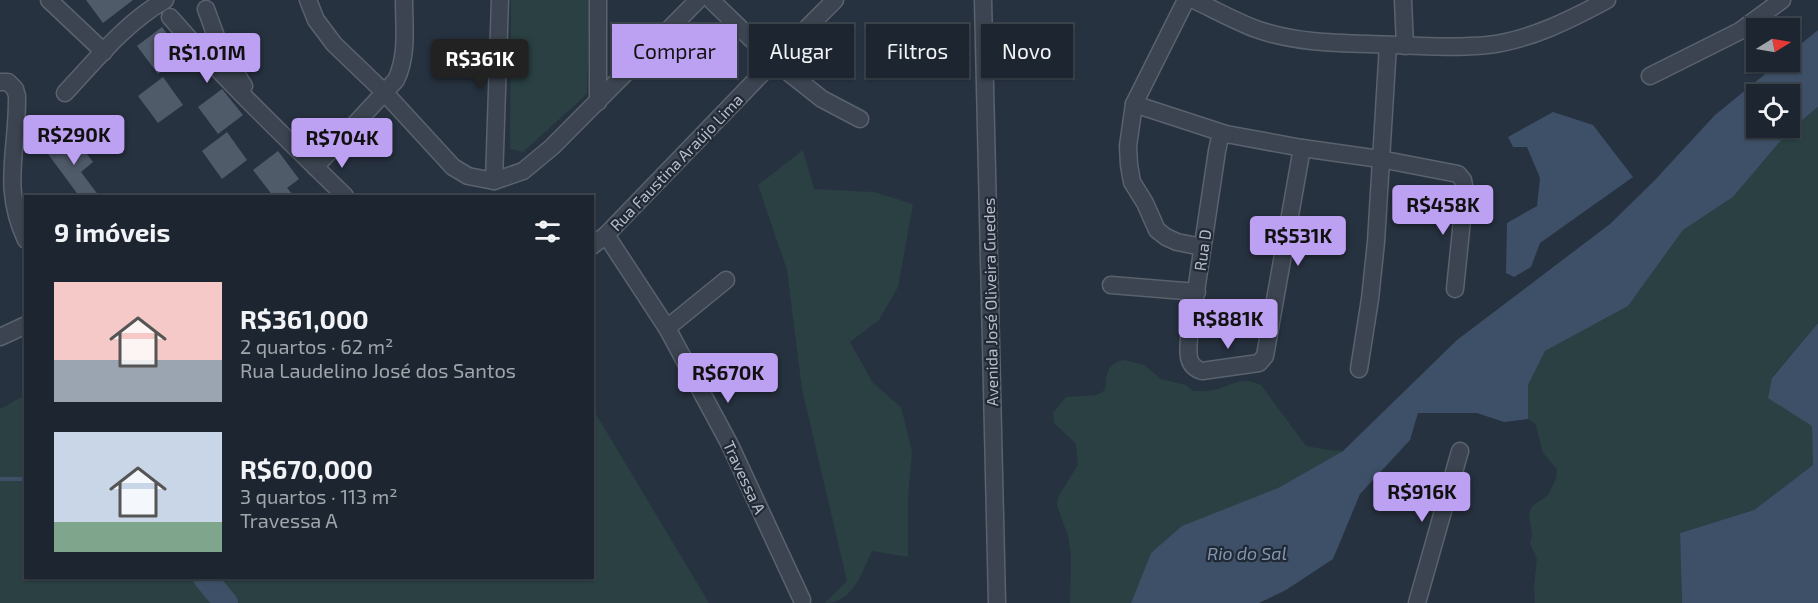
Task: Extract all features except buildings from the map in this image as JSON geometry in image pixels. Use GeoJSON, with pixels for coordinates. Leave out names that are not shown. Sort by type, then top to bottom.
{"type":"FeatureCollection","features":[{"type":"Feature","properties":{"kind":"street"},"geometry":{"type":"LineString","coordinates":[[49,0],[104,52]]}},
{"type":"Feature","properties":{"kind":"street"},"geometry":{"type":"LineString","coordinates":[[65,93],[138,18],[167,0],[170,17],[233,87],[344,195]]}},
{"type":"Feature","properties":{"kind":"street"},"geometry":{"type":"LineString","coordinates":[[308,0],[325,34],[385,93],[453,167],[468,176],[494,181],[523,171],[536,161],[598,102],[698,0]]}},
{"type":"Feature","properties":{"kind":"street"},"geometry":{"type":"LineString","coordinates":[[315,167],[396,80],[404,54],[404,0]]}},
{"type":"Feature","properties":{"kind":"street"},"geometry":{"type":"LineString","coordinates":[[494,181],[500,0]]}},
{"type":"Feature","properties":{"kind":"street"},"geometry":{"type":"LineString","coordinates":[[598,0],[598,102]]}},
{"type":"Feature","properties":{"kind":"street"},"geometry":{"type":"LineString","coordinates":[[711,0],[749,37]]}},
{"type":"Feature","properties":{"kind":"street","name":"Rua Faustina Araújo Lima"},"geometry":{"type":"LineString","coordinates":[[811,24],[835,0]]}},
{"type":"Feature","properties":{"kind":"street","name":"Avenida José Oliveira Guedes"},"geometry":{"type":"LineString","coordinates":[[983,0],[997,603]]}},
{"type":"Feature","properties":{"kind":"street"},"geometry":{"type":"LineString","coordinates":[[1186,0],[1134,104],[1128,146],[1128,165],[1134,186],[1160,233],[1178,242],[1202,247]]}},
{"type":"Feature","properties":{"kind":"street"},"geometry":{"type":"LineString","coordinates":[[1194,0],[1256,28],[1292,38],[1329,43],[1456,46],[1489,44],[1540,31],[1568,21],[1607,0]]}},
{"type":"Feature","properties":{"kind":"street"},"geometry":{"type":"LineString","coordinates":[[1359,369],[1373,265],[1380,159],[1403,0]]}},
{"type":"Feature","properties":{"kind":"street"},"geometry":{"type":"LineString","coordinates":[[1650,76],[1740,31],[1782,0]]}},
{"type":"Feature","properties":{"kind":"street"},"geometry":{"type":"LineString","coordinates":[[170,17],[181,25],[188,25],[200,20],[206,4]]}},
{"type":"Feature","properties":{"kind":"street"},"geometry":{"type":"LineString","coordinates":[[206,4],[214,35],[227,60],[272,123]]}},
{"type":"Feature","properties":{"kind":"street","name":"Rua Faustina Araújo Lima"},"geometry":{"type":"LineString","coordinates":[[594,244],[606,235],[758,78]]}},
{"type":"Feature","properties":{"kind":"street"},"geometry":{"type":"LineString","coordinates":[[796,78],[831,105],[860,119]]}},
{"type":"Feature","properties":{"kind":"street"},"geometry":{"type":"LineString","coordinates":[[4,82],[15,89],[17,98],[11,183],[16,216],[24,235]]}},
{"type":"Feature","properties":{"kind":"street"},"geometry":{"type":"LineString","coordinates":[[1134,104],[1226,134],[1380,159],[1449,172],[1461,177],[1465,191],[1455,290]]}},
{"type":"Feature","properties":{"kind":"street","name":"Rua D"},"geometry":{"type":"LineString","coordinates":[[1226,134],[1219,140],[1188,351],[1189,361],[1194,368],[1207,371],[1259,363],[1264,358],[1302,148]]}},
{"type":"Feature","properties":{"kind":"street","name":"Travessa A"},"geometry":{"type":"LineString","coordinates":[[606,235],[667,328],[730,445],[802,600]]}},
{"type":"Feature","properties":{"kind":"street"},"geometry":{"type":"LineString","coordinates":[[667,328],[726,280]]}},
{"type":"Feature","properties":{"kind":"street"},"geometry":{"type":"LineString","coordinates":[[1111,285],[1197,292]]}},
{"type":"Feature","properties":{"kind":"street"},"geometry":{"type":"LineString","coordinates":[[0,337],[24,326]]}},
{"type":"Feature","properties":{"kind":"street"},"geometry":{"type":"LineString","coordinates":[[1417,603],[1460,451]]}},
{"type":"Feature","properties":{"kind":"green space"},"geometry":{"type":"Polygon","coordinates":[[[511,0],[590,0],[587,94],[523,152],[510,149],[511,0]]]}},
{"type":"Feature","properties":{"kind":"green space"},"geometry":{"type":"Polygon","coordinates":[[[1818,107],[1818,323],[1772,377],[1812,426],[1813,465],[1754,510],[1680,533],[1682,603],[1535,603],[1537,559],[1530,544],[1532,535],[1529,515],[1532,506],[1548,495],[1556,479],[1557,469],[1543,453],[1536,425],[1528,419],[1528,385],[1545,351],[1628,306],[1683,230],[1733,197],[1783,138],[1800,138],[1800,122],[1818,107]]]}},
{"type":"Feature","properties":{"kind":"green space"},"geometry":{"type":"Polygon","coordinates":[[[803,150],[814,189],[874,192],[913,204],[898,287],[879,320],[850,342],[873,383],[901,407],[912,451],[908,497],[908,557],[872,551],[850,592],[835,602],[825,603],[847,581],[802,389],[787,270],[758,185],[803,150]]]}},
{"type":"Feature","properties":{"kind":"green space"},"geometry":{"type":"Polygon","coordinates":[[[1123,360],[1144,365],[1161,379],[1186,385],[1193,391],[1211,391],[1242,381],[1254,382],[1261,385],[1306,446],[1343,451],[1278,488],[1151,553],[1131,603],[1070,603],[1071,557],[1068,536],[1057,506],[1058,497],[1078,465],[1076,444],[1054,423],[1053,413],[1066,397],[1097,395],[1105,390],[1110,367],[1123,360]]]}},
{"type":"Feature","properties":{"kind":"green space"},"geometry":{"type":"Polygon","coordinates":[[[24,396],[24,579],[594,579],[594,411],[709,603],[0,603],[0,409],[24,396]]]}},
{"type":"Feature","properties":{"kind":"water","name":"Rio do Sal"},"geometry":{"type":"Polygon","coordinates":[[[1818,30],[1818,107],[1800,122],[1800,84],[1753,84],[1768,72],[1800,72],[1800,45],[1818,30]]]}},
{"type":"Feature","properties":{"kind":"water","name":"Rio do Sal"},"geometry":{"type":"Polygon","coordinates":[[[1746,90],[1746,138],[1783,138],[1733,197],[1683,230],[1628,306],[1545,351],[1528,385],[1528,419],[1504,422],[1477,413],[1418,413],[1410,440],[1360,494],[1333,559],[1286,590],[1259,603],[1131,603],[1151,553],[1182,526],[1278,488],[1343,451],[1457,340],[1610,224],[1654,181],[1715,115],[1746,90]]]}},
{"type":"Feature","properties":{"kind":"water"},"geometry":{"type":"Polygon","coordinates":[[[1553,112],[1593,125],[1633,177],[1540,243],[1531,267],[1514,277],[1506,273],[1507,223],[1537,206],[1540,178],[1527,147],[1513,147],[1508,137],[1553,112]]]}},
{"type":"Feature","properties":{"kind":"water"},"geometry":{"type":"Polygon","coordinates":[[[1818,323],[1818,603],[1682,603],[1680,533],[1754,510],[1813,465],[1812,426],[1768,398],[1772,378],[1818,323]]]}},
{"type":"Feature","properties":{"kind":"waterway"},"geometry":{"type":"LineString","coordinates":[[0,479],[24,479]]}},
{"type":"Feature","properties":{"kind":"waterway","name":"Rio do Sal"},"geometry":{"type":"LineString","coordinates":[[206,579],[226,603]]}}]}
